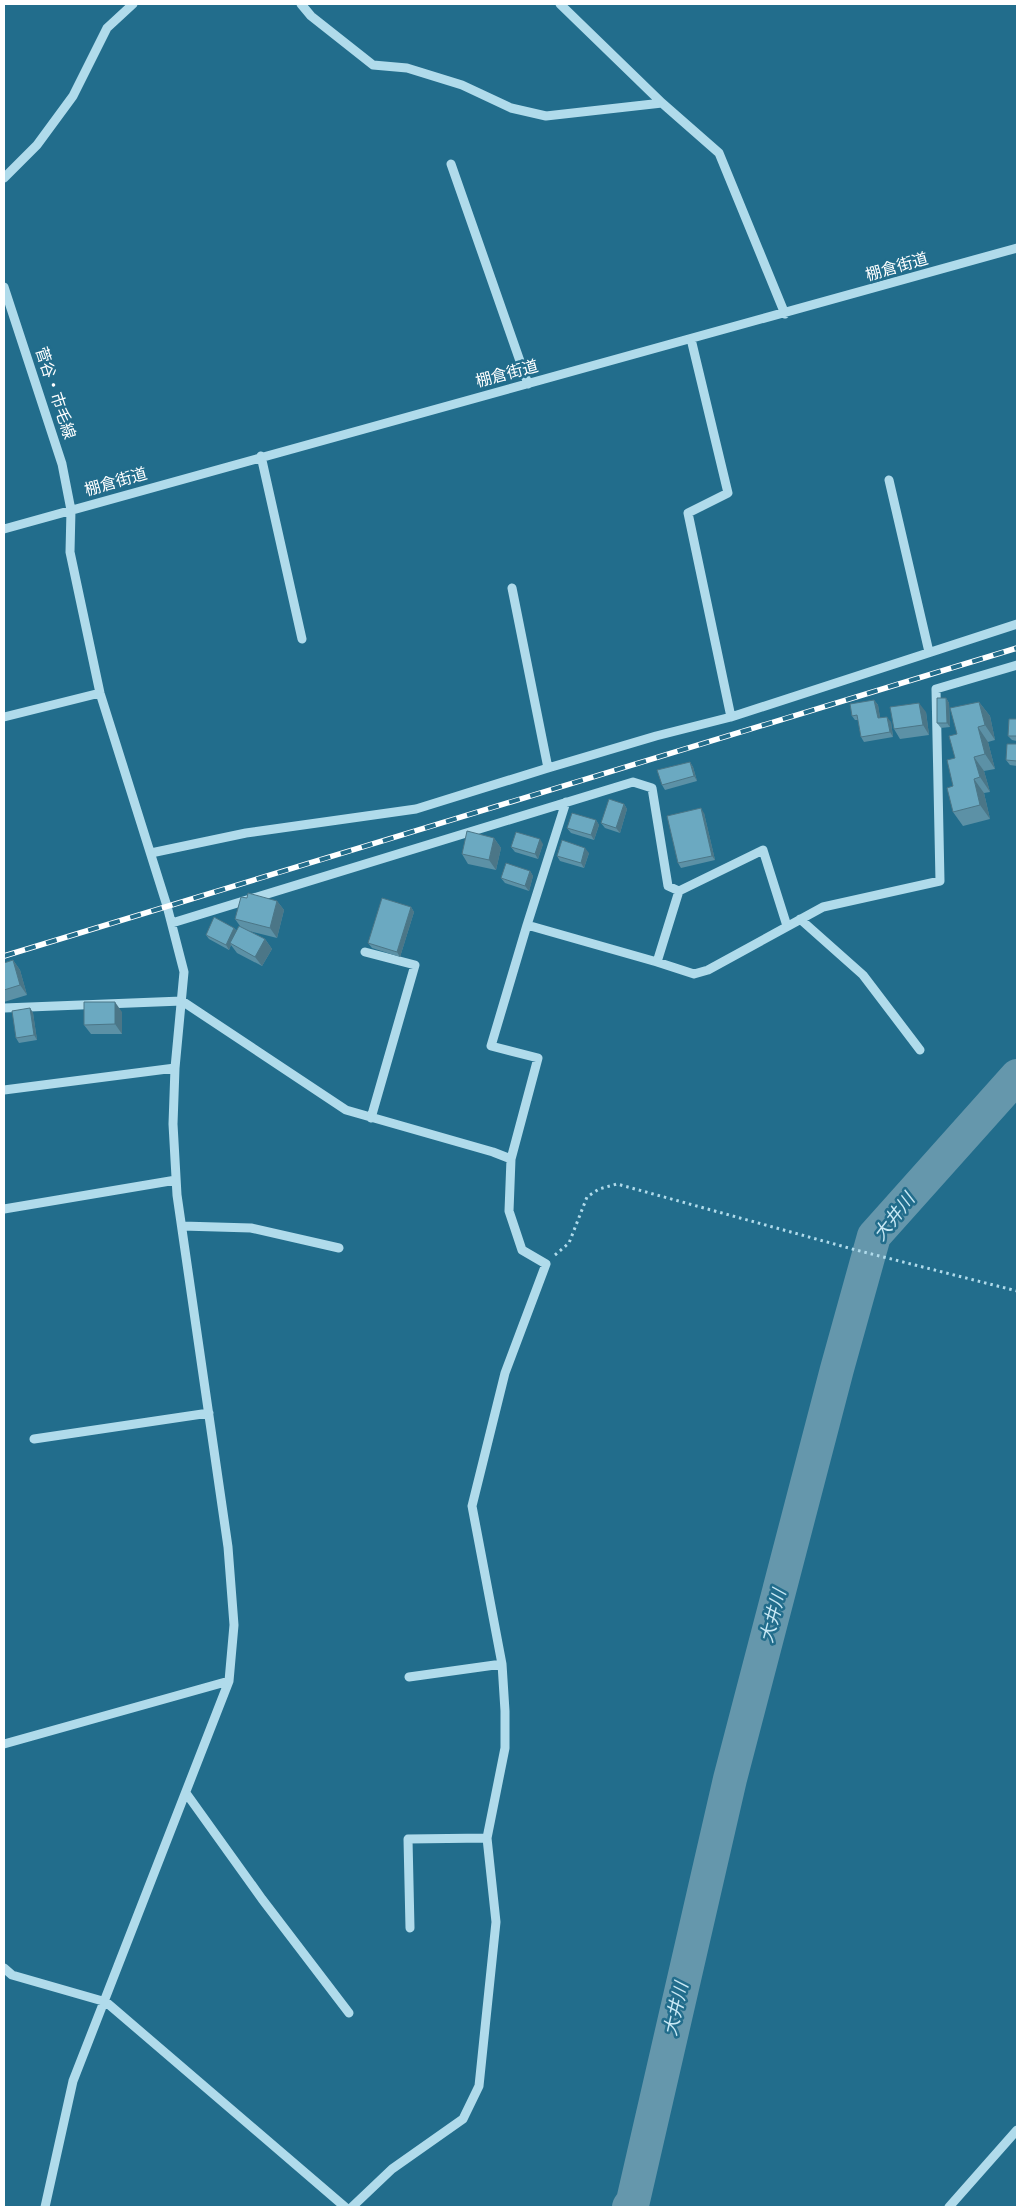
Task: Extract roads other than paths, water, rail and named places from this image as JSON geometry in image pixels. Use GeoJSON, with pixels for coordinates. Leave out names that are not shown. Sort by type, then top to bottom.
{"type":"FeatureCollection","features":[{"type":"Feature","properties":{"kind":"street"},"geometry":{"type":"LineString","coordinates":[[4,178],[37,145],[73,96],[107,28],[133,4]]}},
{"type":"Feature","properties":{"kind":"street"},"geometry":{"type":"LineString","coordinates":[[301,4],[311,16],[373,65],[407,68],[462,85],[511,108],[546,116],[662,103]]}},
{"type":"Feature","properties":{"kind":"street"},"geometry":{"type":"LineString","coordinates":[[560,4],[662,103],[719,153],[785,314]]}},
{"type":"Feature","properties":{"kind":"street"},"geometry":{"type":"LineString","coordinates":[[451,164],[528,384]]}},
{"type":"Feature","properties":{"kind":"street","name":"棚倉街道"},"geometry":{"type":"LineString","coordinates":[[4,529],[262,456],[785,314],[1017,248]]}},
{"type":"Feature","properties":{"kind":"street","name":"菅谷・市毛線"},"geometry":{"type":"LineString","coordinates":[[4,287],[62,464],[71,510],[70,552],[100,693],[151,853],[172,923],[184,972],[172,1124],[176,1180],[228,1547],[234,1625],[229,1681],[74,2081],[45,2207]]}},
{"type":"Feature","properties":{"kind":"street"},"geometry":{"type":"LineString","coordinates":[[691,339],[728,493],[688,513],[731,717]]}},
{"type":"Feature","properties":{"kind":"street"},"geometry":{"type":"LineString","coordinates":[[262,456],[302,639]]}},
{"type":"Feature","properties":{"kind":"street"},"geometry":{"type":"LineString","coordinates":[[889,480],[929,652]]}},
{"type":"Feature","properties":{"kind":"street"},"geometry":{"type":"LineString","coordinates":[[512,588],[548,768]]}},
{"type":"Feature","properties":{"kind":"street"},"geometry":{"type":"LineString","coordinates":[[151,853],[246,833],[416,810],[656,736],[731,717],[1017,624]]}},
{"type":"Feature","properties":{"kind":"street"},"geometry":{"type":"LineString","coordinates":[[527,926],[694,974],[708,970],[823,907],[940,881],[936,689],[1017,665]]}},
{"type":"Feature","properties":{"kind":"street"},"geometry":{"type":"LineString","coordinates":[[4,717],[100,693]]}},
{"type":"Feature","properties":{"kind":"street"},"geometry":{"type":"LineString","coordinates":[[172,923],[633,782],[652,788],[668,886],[679,890],[763,850],[787,926]]}},
{"type":"Feature","properties":{"kind":"street"},"geometry":{"type":"LineString","coordinates":[[352,2207],[392,2168],[463,2119],[479,2086],[496,1922],[487,1838],[505,1748],[502,1664],[472,1506],[505,1374],[546,1264],[522,1250],[510,1211],[511,1159],[538,1058],[491,1046],[566,802]]}},
{"type":"Feature","properties":{"kind":"street"},"geometry":{"type":"LineString","coordinates":[[657,962],[679,890]]}},
{"type":"Feature","properties":{"kind":"street"},"geometry":{"type":"LineString","coordinates":[[800,919],[863,975],[920,1050]]}},
{"type":"Feature","properties":{"kind":"street"},"geometry":{"type":"LineString","coordinates":[[365,952],[415,965],[371,1118]]}},
{"type":"Feature","properties":{"kind":"street"},"geometry":{"type":"LineString","coordinates":[[4,1008],[182,1001],[346,1110],[493,1152],[511,1159]]}},
{"type":"Feature","properties":{"kind":"street"},"geometry":{"type":"LineString","coordinates":[[4,1090],[175,1068]]}},
{"type":"Feature","properties":{"kind":"street"},"geometry":{"type":"LineString","coordinates":[[4,1209],[176,1180]]}},
{"type":"Feature","properties":{"kind":"street"},"geometry":{"type":"LineString","coordinates":[[182,1226],[251,1228],[339,1248]]}},
{"type":"Feature","properties":{"kind":"street"},"geometry":{"type":"LineString","coordinates":[[34,1439],[209,1413]]}},
{"type":"Feature","properties":{"kind":"street"},"geometry":{"type":"LineString","coordinates":[[409,1677],[502,1664]]}},
{"type":"Feature","properties":{"kind":"street"},"geometry":{"type":"LineString","coordinates":[[4,1744],[229,1681]]}},
{"type":"Feature","properties":{"kind":"street"},"geometry":{"type":"LineString","coordinates":[[186,1793],[262,1899],[349,2013]]}},
{"type":"Feature","properties":{"kind":"street"},"geometry":{"type":"LineString","coordinates":[[410,1928],[408,1838],[487,1838]]}},
{"type":"Feature","properties":{"kind":"street"},"geometry":{"type":"LineString","coordinates":[[4,1968],[12,1975],[106,2002],[345,2207]]}},
{"type":"Feature","properties":{"kind":"street"},"geometry":{"type":"LineString","coordinates":[[949,2207],[1017,2130]]}},
{"type":"Feature","properties":{"kind":"waterway","name":"大井川"},"geometry":{"type":"LineString","coordinates":[[629,2207],[633,2201],[730,1779],[837,1369],[874,1236],[1017,1076]]}},
{"type":"Feature","properties":{"kind":"railway"},"geometry":{"type":"LineString","coordinates":[[4,956],[1017,648]]}}]}
